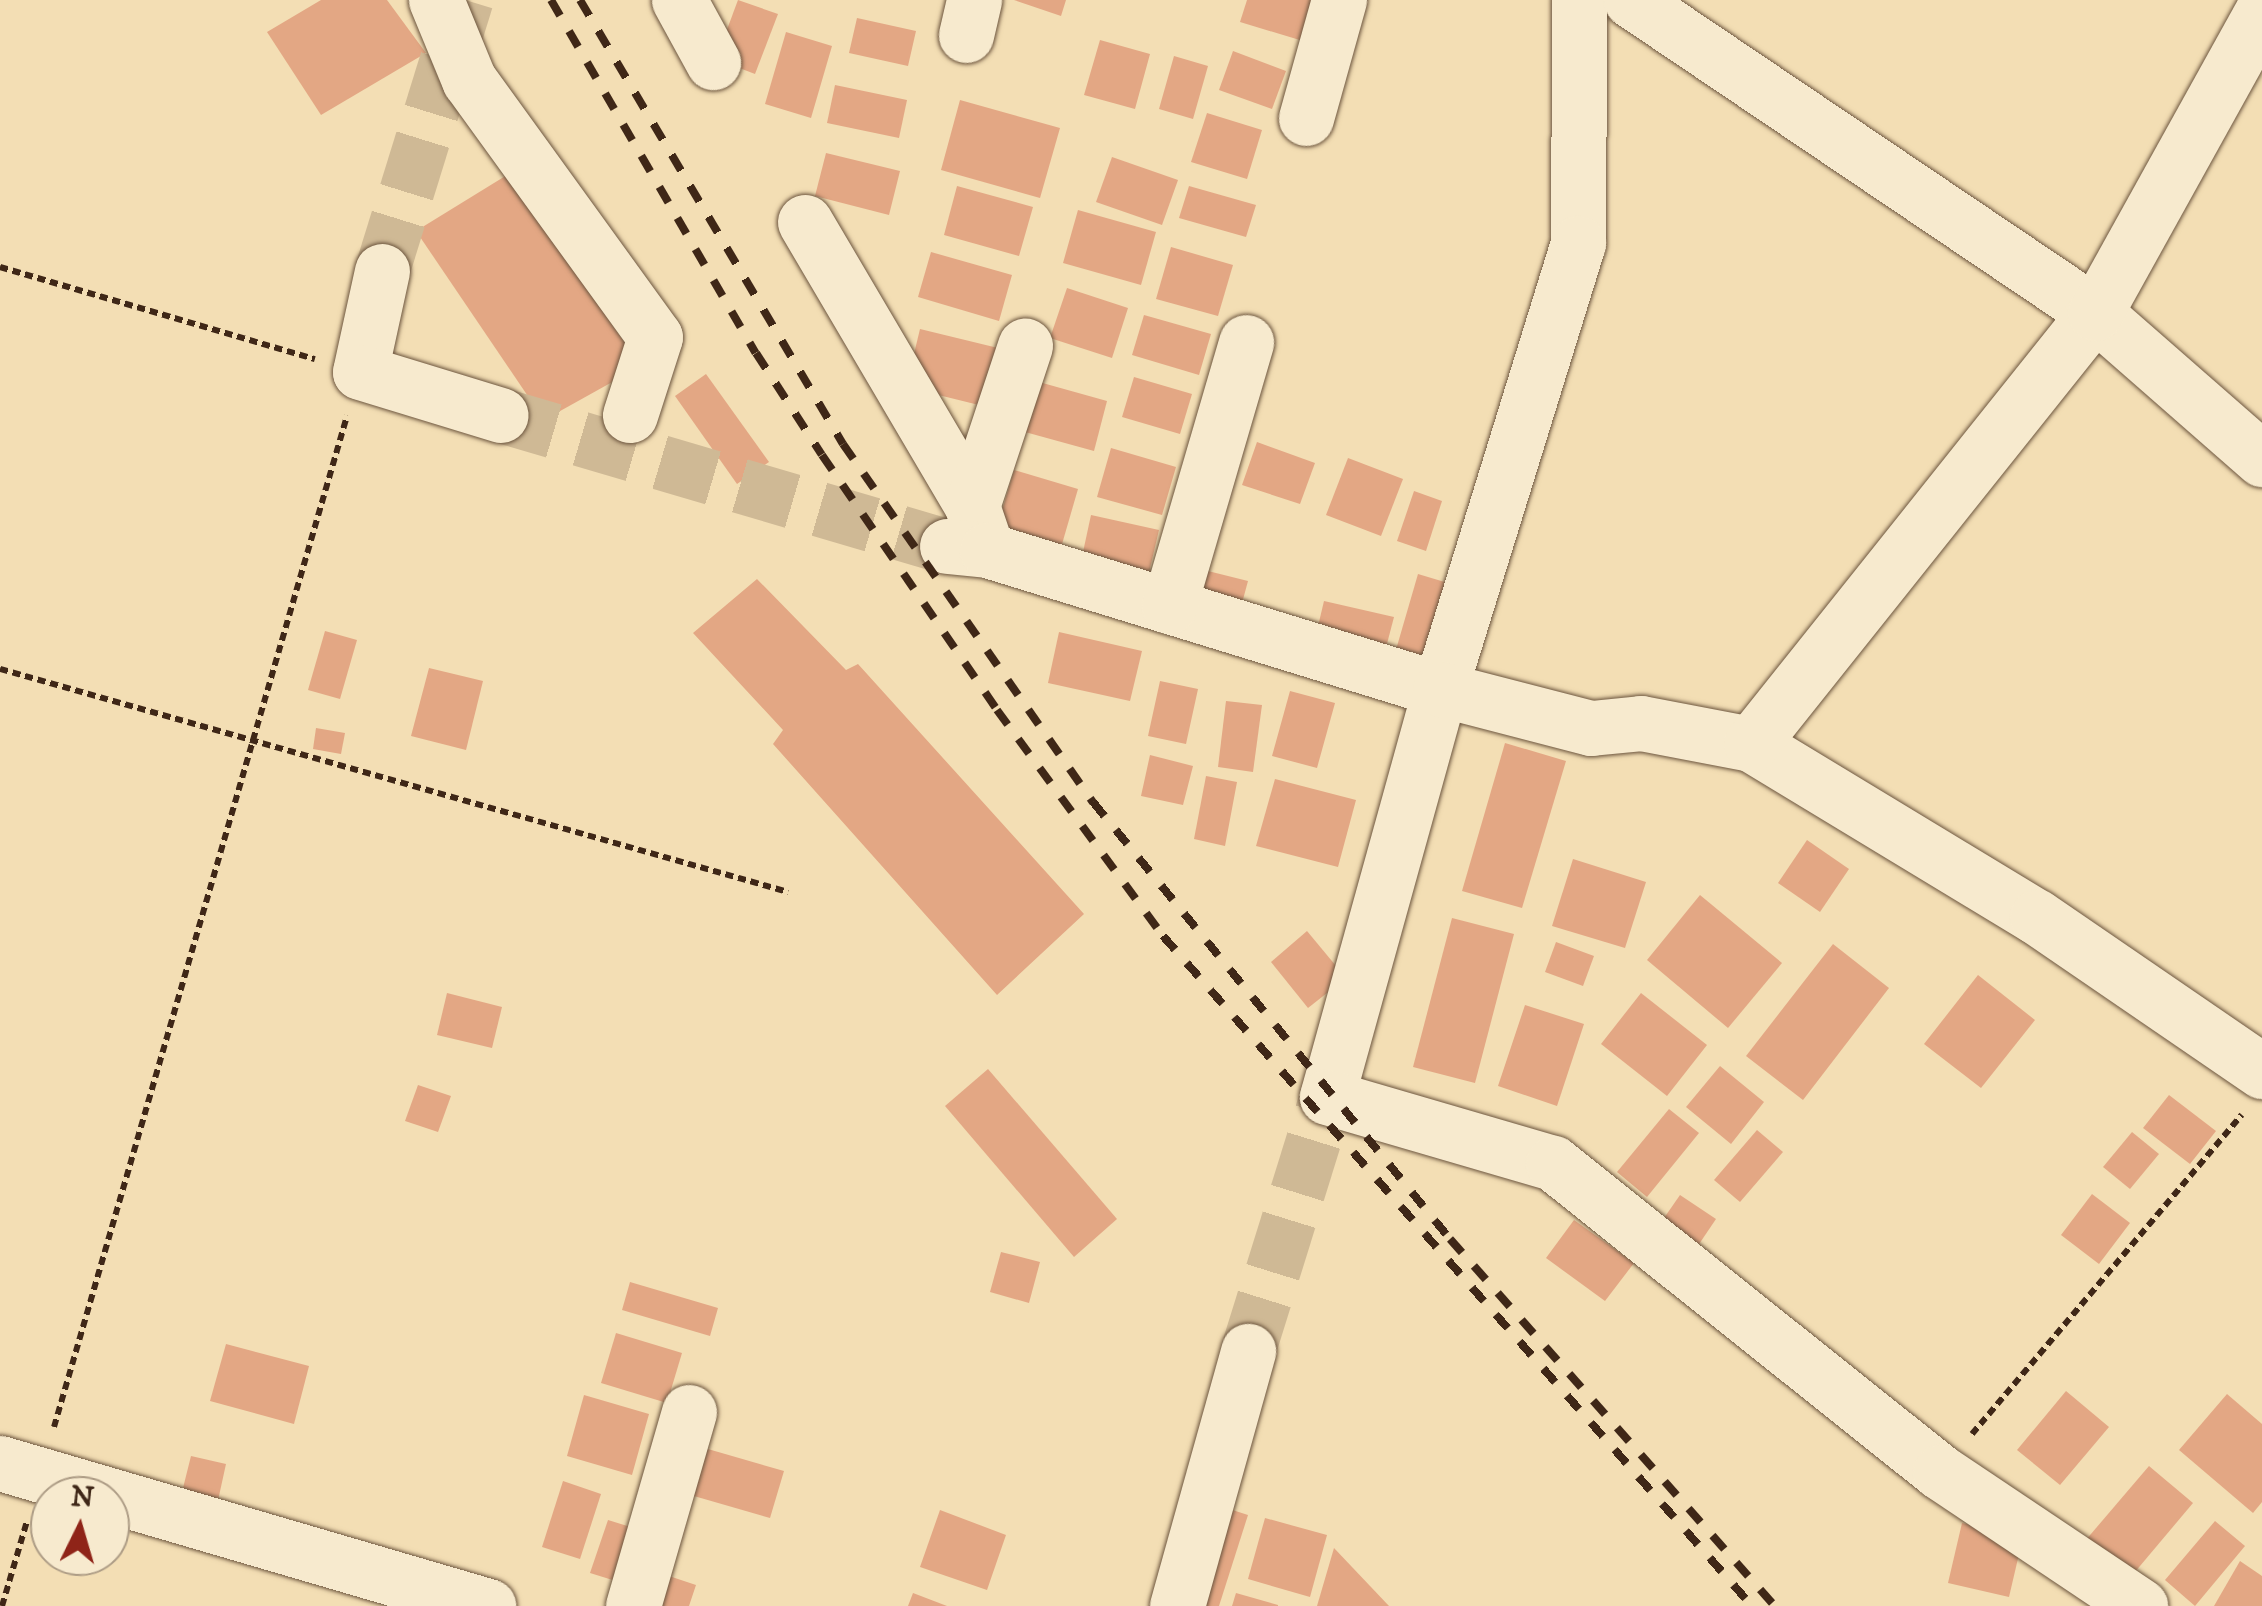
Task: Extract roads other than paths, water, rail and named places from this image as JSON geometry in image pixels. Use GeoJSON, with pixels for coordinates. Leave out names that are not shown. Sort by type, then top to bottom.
{"type":"FeatureCollection","features":[{"type":"Feature","properties":{"kind":"street"},"geometry":{"type":"LineString","coordinates":[[436,0],[469,80],[655,337],[630,416]]}},
{"type":"Feature","properties":{"kind":"street"},"geometry":{"type":"LineString","coordinates":[[679,0],[713,62]]}},
{"type":"Feature","properties":{"kind":"street"},"geometry":{"type":"LineString","coordinates":[[1306,118],[1339,0]]}},
{"type":"Feature","properties":{"kind":"street"},"geometry":{"type":"LineString","coordinates":[[1579,0],[1578,242],[1440,688],[1327,1097],[1553,1163],[1940,1472],[2140,1606]]}},
{"type":"Feature","properties":{"kind":"street"},"geometry":{"type":"LineString","coordinates":[[1632,0],[2096,313],[2262,459]]}},
{"type":"Feature","properties":{"kind":"street"},"geometry":{"type":"LineString","coordinates":[[1751,744],[2096,313],[2262,12]]}},
{"type":"Feature","properties":{"kind":"street"},"geometry":{"type":"LineString","coordinates":[[805,222],[969,534],[1169,606],[1440,688],[1591,728],[1641,723],[1751,744],[2037,917],[2256,1089]]}},
{"type":"Feature","properties":{"kind":"street"},"geometry":{"type":"LineString","coordinates":[[382,271],[360,372],[501,414]]}},
{"type":"Feature","properties":{"kind":"street"},"geometry":{"type":"LineString","coordinates":[[1169,606],[1246,342]]}},
{"type":"Feature","properties":{"kind":"street"},"geometry":{"type":"LineString","coordinates":[[969,534],[1025,346]]}},
{"type":"Feature","properties":{"kind":"street"},"geometry":{"type":"LineString","coordinates":[[1177,1606],[1248,1350]]}},
{"type":"Feature","properties":{"kind":"street"},"geometry":{"type":"LineString","coordinates":[[633,1606],[688,1412]]}},
{"type":"Feature","properties":{"kind":"street"},"geometry":{"type":"LineString","coordinates":[[20,1469],[488,1606]]}},
{"type":"Feature","properties":{"kind":"tunnel"},"geometry":{"type":"LineString","coordinates":[[382,271],[466,0]]}},
{"type":"Feature","properties":{"kind":"tunnel"},"geometry":{"type":"LineString","coordinates":[[501,415],[947,546]]}},
{"type":"Feature","properties":{"kind":"tunnel"},"geometry":{"type":"LineString","coordinates":[[1248,1351],[1327,1097]]}},
{"type":"Feature","properties":{"kind":"railway"},"geometry":{"type":"LineString","coordinates":[[551,0],[756,353],[822,455],[997,710],[1163,936],[1752,1606]]}},
{"type":"Feature","properties":{"kind":"railway"},"geometry":{"type":"LineString","coordinates":[[580,0],[843,444],[1093,802],[1450,1239],[1775,1606]]}}]}
